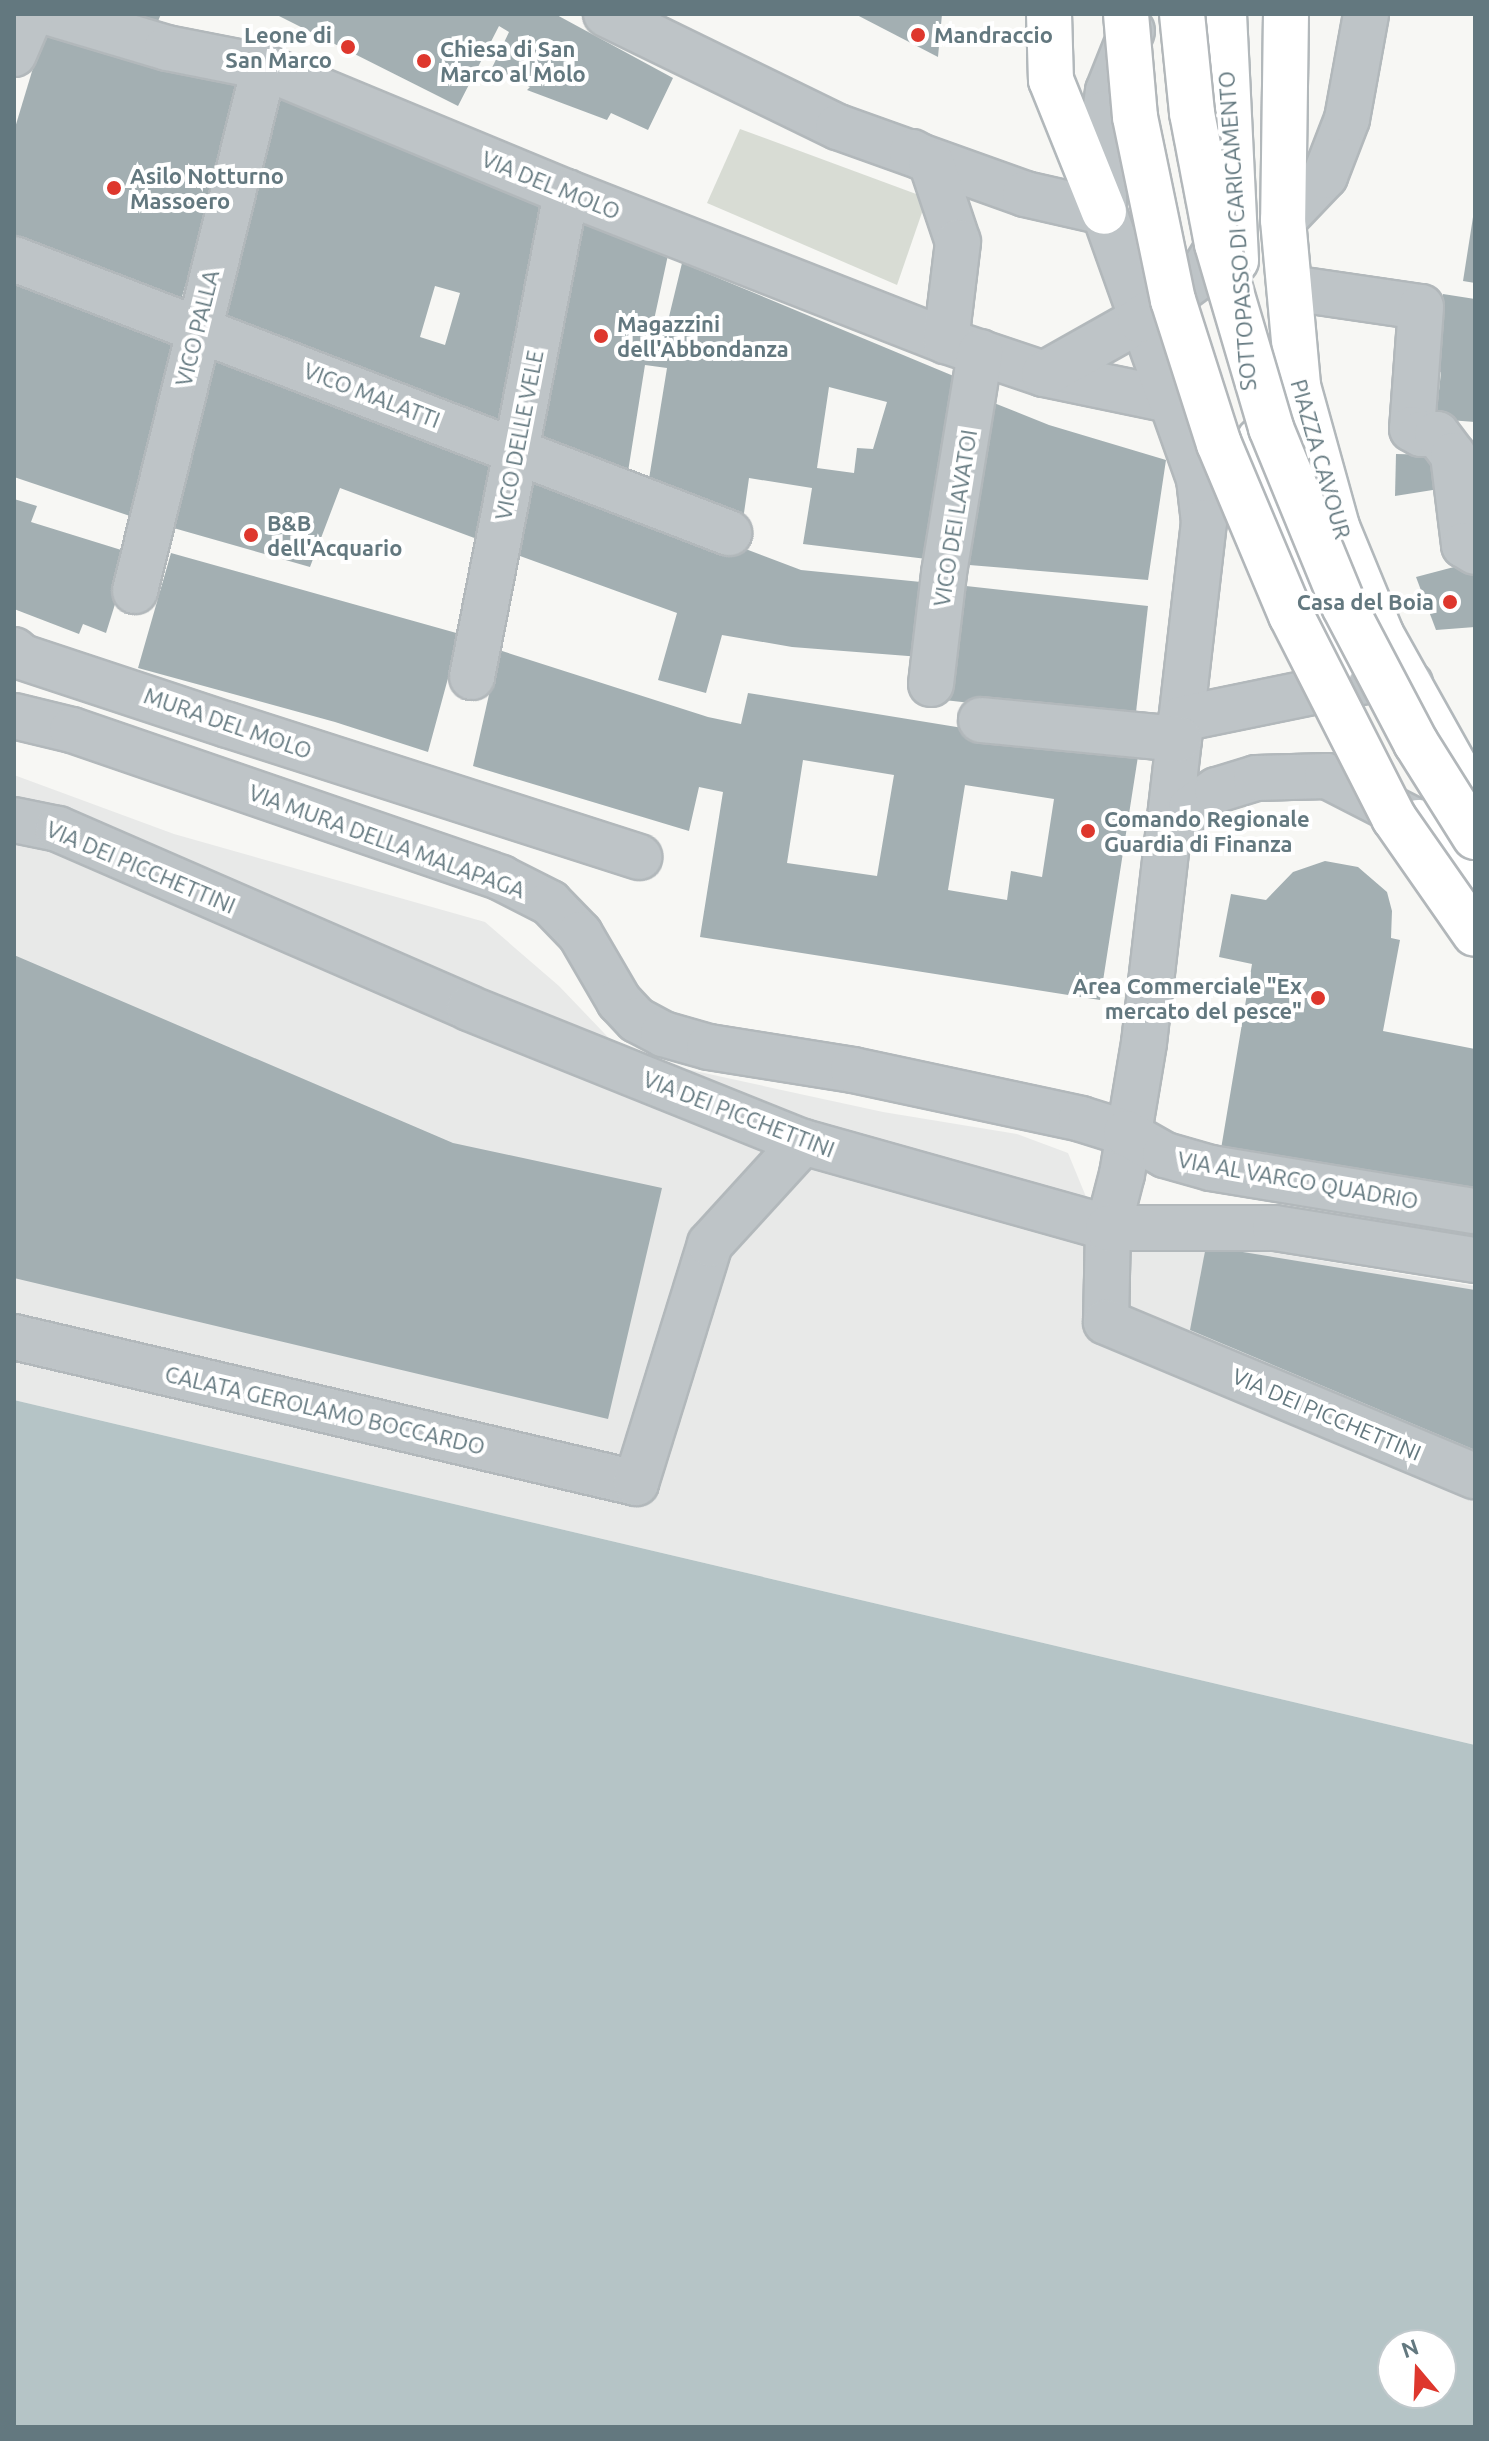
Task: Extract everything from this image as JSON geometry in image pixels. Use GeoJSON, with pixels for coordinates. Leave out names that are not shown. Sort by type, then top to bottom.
{"type":"FeatureCollection","features":[{"type":"Feature","properties":{"kind":"main road"},"geometry":{"type":"LineString","coordinates":[[1049,14],[1051,80],[1104,212]]}},
{"type":"Feature","properties":{"kind":"main road"},"geometry":{"type":"LineString","coordinates":[[1126,14],[1135,117],[1173,300],[1219,444],[1291,615],[1394,818],[1475,934]]}},
{"type":"Feature","properties":{"kind":"main road"},"geometry":{"type":"LineString","coordinates":[[1182,14],[1192,113],[1217,244],[1271,428],[1344,606],[1416,743],[1475,837]]}},
{"type":"Feature","properties":{"kind":"main road","name":"SOTTOPASSO DI CARICAMENTO"},"geometry":{"type":"LineString","coordinates":[[1224,14],[1232,212],[1249,407],[1274,492]]}},
{"type":"Feature","properties":{"kind":"main road"},"geometry":{"type":"LineString","coordinates":[[1283,220],[1286,14]]}},
{"type":"Feature","properties":{"kind":"main road","name":"PIAZZA CAVOUR"},"geometry":{"type":"LineString","coordinates":[[1283,220],[1298,386],[1337,527],[1381,634],[1475,801]]}},
{"type":"Feature","properties":{"kind":"main road"},"geometry":{"type":"LineString","coordinates":[[1274,492],[1293,556],[1345,688],[1419,822],[1475,891]]}},
{"type":"Feature","properties":{"kind":"street"},"geometry":{"type":"LineString","coordinates":[[14,54],[31,14]]}},
{"type":"Feature","properties":{"kind":"street","name":"VIA DEL MOLO"},"geometry":{"type":"LineString","coordinates":[[53,14],[167,48],[264,67],[566,192],[963,346],[1044,374],[1170,400]]}},
{"type":"Feature","properties":{"kind":"street"},"geometry":{"type":"LineString","coordinates":[[606,14],[838,127],[1025,194],[1104,212]]}},
{"type":"Feature","properties":{"kind":"street"},"geometry":{"type":"LineString","coordinates":[[631,14],[931,162]]}},
{"type":"Feature","properties":{"kind":"street"},"geometry":{"type":"LineString","coordinates":[[1138,14],[1108,91],[1104,212],[1199,479],[1204,522],[1144,1043],[1126,1133],[1122,1174],[1108,1228],[1275,1228],[1475,1260]]}},
{"type":"Feature","properties":{"kind":"street"},"geometry":{"type":"LineString","coordinates":[[1283,220],[1325,176],[1347,119],[1366,14]]}},
{"type":"Feature","properties":{"kind":"street","name":"VICO PALLA"},"geometry":{"type":"LineString","coordinates":[[135,591],[197,329],[264,67]]}},
{"type":"Feature","properties":{"kind":"street","name":"VICO DEI LAVATOI"},"geometry":{"type":"LineString","coordinates":[[931,162],[958,242],[963,346],[944,573],[931,684]]}},
{"type":"Feature","properties":{"kind":"street","name":"VICO DELLE VELE"},"geometry":{"type":"LineString","coordinates":[[472,677],[566,192]]}},
{"type":"Feature","properties":{"kind":"street"},"geometry":{"type":"LineString","coordinates":[[1044,374],[1140,320],[1201,275],[1224,237],[1232,212]]}},
{"type":"Feature","properties":{"kind":"street","name":"VICO MALATTI"},"geometry":{"type":"LineString","coordinates":[[14,259],[729,533]]}},
{"type":"Feature","properties":{"kind":"street"},"geometry":{"type":"LineString","coordinates":[[1290,288],[1362,296],[1421,307],[1412,429],[1421,434],[1437,434],[1453,455],[1464,545],[1474,552]]}},
{"type":"Feature","properties":{"kind":"street"},"geometry":{"type":"LineString","coordinates":[[1170,400],[1274,492]]}},
{"type":"Feature","properties":{"kind":"street","name":"MURA DEL MOLO"},"geometry":{"type":"LineString","coordinates":[[14,650],[22,657],[442,796],[639,857]]}},
{"type":"Feature","properties":{"kind":"street"},"geometry":{"type":"LineString","coordinates":[[981,720],[1180,729],[1390,676],[1410,684]]}},
{"type":"Feature","properties":{"kind":"street","name":"VIA MURA DELLA MALAPAGA"},"geometry":{"type":"LineString","coordinates":[[14,716],[87,735],[501,878],[550,903],[580,934],[619,1001],[637,1020],[663,1034],[709,1047],[956,1091],[1081,1119],[1126,1133]]}},
{"type":"Feature","properties":{"kind":"street"},"geometry":{"type":"LineString","coordinates":[[1170,835],[1191,808],[1217,790],[1256,778],[1327,776],[1419,822]]}},
{"type":"Feature","properties":{"kind":"street","name":"VIA DEI PICCHETTINI"},"geometry":{"type":"LineString","coordinates":[[14,820],[58,829],[469,1008],[803,1142],[1108,1228],[1106,1322],[1475,1476]]}},
{"type":"Feature","properties":{"kind":"street","name":"VIA AL VARCO QUADRIO"},"geometry":{"type":"LineString","coordinates":[[1126,1133],[1165,1155],[1211,1168],[1475,1211]]}},
{"type":"Feature","properties":{"kind":"street","name":"CALATA GEROLAMO BOCCARDO"},"geometry":{"type":"LineString","coordinates":[[14,1337],[636,1483],[710,1244],[803,1142]]}},
{"type":"Feature","properties":{"kind":"shaded area"},"geometry":{"type":"Polygon","coordinates":[[[740,129],[927,198],[897,285],[707,203],[740,129]]]}},
{"type":"Feature","properties":{"kind":"shaded area"},"geometry":{"type":"Polygon","coordinates":[[[14,775],[174,834],[485,922],[559,986],[626,1056],[883,1112],[1017,1134],[1068,1153],[1089,1204],[1197,1240],[1475,1286],[1475,1745],[14,1400],[14,775]]]}},
{"type":"Feature","properties":{"kind":"shaded area"},"geometry":{"type":"Polygon","coordinates":[[[14,1400],[1475,1745],[1475,2427],[14,2427],[14,1400]]]}},
{"type":"Feature","properties":{"kind":"building"},"geometry":{"type":"Polygon","coordinates":[[[125,14],[161,14],[156,26],[125,14]]]}},
{"type":"Feature","properties":{"kind":"building"},"geometry":{"type":"Polygon","coordinates":[[[275,14],[555,14],[673,78],[648,130],[611,113],[607,120],[527,90],[530,87],[491,70],[509,32],[499,26],[458,106],[275,14]]]}},
{"type":"Feature","properties":{"kind":"building","name":"Mandraccio"},"geometry":{"type":"Polygon","coordinates":[[[855,14],[942,14],[938,57],[855,14]]]}},
{"type":"Feature","properties":{"kind":"building","name":"Asilo Notturno Massoero"},"geometry":{"type":"Polygon","coordinates":[[[46,25],[245,81],[179,307],[14,245],[14,131],[46,25]]]}},
{"type":"Feature","properties":{"kind":"building"},"geometry":{"type":"Polygon","coordinates":[[[269,81],[551,196],[500,434],[218,322],[269,81]],[[435,286],[420,337],[445,345],[460,293],[435,286]]]}},
{"type":"Feature","properties":{"kind":"building"},"geometry":{"type":"Polygon","coordinates":[[[575,213],[668,255],[654,320],[667,325],[682,263],[968,382],[935,560],[803,544],[812,488],[749,478],[743,520],[648,485],[667,368],[645,365],[627,478],[532,444],[575,213]],[[829,387],[817,468],[854,473],[857,448],[873,449],[887,402],[829,387]]]}},
{"type":"Feature","properties":{"kind":"building"},"geometry":{"type":"Polygon","coordinates":[[[1475,218],[1475,283],[1463,281],[1475,218]]]}},
{"type":"Feature","properties":{"kind":"building"},"geometry":{"type":"Polygon","coordinates":[[[14,268],[174,333],[130,516],[14,477],[14,268]]]}},
{"type":"Feature","properties":{"kind":"building"},"geometry":{"type":"Polygon","coordinates":[[[1443,294],[1475,299],[1475,422],[1436,419],[1441,372],[1430,371],[1443,294]]]}},
{"type":"Feature","properties":{"kind":"building"},"geometry":{"type":"Polygon","coordinates":[[[216,352],[495,451],[477,539],[340,488],[310,567],[163,525],[216,352]]]}},
{"type":"Feature","properties":{"kind":"building"},"geometry":{"type":"Polygon","coordinates":[[[994,403],[1049,425],[1166,460],[1148,580],[957,564],[994,403]]]}},
{"type":"Feature","properties":{"kind":"building"},"geometry":{"type":"Polygon","coordinates":[[[1396,454],[1440,455],[1439,489],[1395,496],[1396,454]]]}},
{"type":"Feature","properties":{"kind":"building"},"geometry":{"type":"Polygon","coordinates":[[[525,465],[801,570],[931,583],[921,657],[792,647],[722,635],[706,693],[658,680],[677,613],[509,552],[525,465]]]}},
{"type":"Feature","properties":{"kind":"building"},"geometry":{"type":"Polygon","coordinates":[[[14,499],[37,506],[31,522],[131,553],[106,633],[83,624],[79,634],[14,609],[14,499]]]}},
{"type":"Feature","properties":{"kind":"building"},"geometry":{"type":"Polygon","coordinates":[[[171,553],[460,634],[428,752],[335,722],[138,668],[171,553]]]}},
{"type":"Feature","properties":{"kind":"building","name":"Casa del Boia"},"geometry":{"type":"Polygon","coordinates":[[[1473,562],[1475,627],[1436,630],[1416,577],[1473,562]]]}},
{"type":"Feature","properties":{"kind":"building"},"geometry":{"type":"Polygon","coordinates":[[[957,585],[1148,606],[1135,721],[944,700],[957,585]]]}},
{"type":"Feature","properties":{"kind":"building","name":"Comando Regionale Guardia di Finanza"},"geometry":{"type":"Polygon","coordinates":[[[499,650],[708,717],[741,724],[748,693],[1036,740],[1139,750],[1100,1000],[700,937],[723,792],[699,787],[689,831],[473,766],[499,650]],[[803,760],[787,863],[877,876],[894,775],[803,760]],[[965,785],[948,890],[1007,900],[1011,871],[1042,877],[1054,799],[965,785]]]}},
{"type":"Feature","properties":{"kind":"building","name":"Area Commerciale \"Ex mercato del pesce\""},"geometry":{"type":"Polygon","coordinates":[[[1325,861],[1358,867],[1387,892],[1392,911],[1391,938],[1400,940],[1383,1031],[1475,1049],[1475,1191],[1221,1149],[1252,964],[1219,957],[1231,894],[1266,900],[1293,872],[1325,861]]]}},
{"type":"Feature","properties":{"kind":"building"},"geometry":{"type":"Polygon","coordinates":[[[14,955],[453,1143],[662,1188],[608,1419],[14,1278],[14,955]]]}},
{"type":"Feature","properties":{"kind":"building"},"geometry":{"type":"Polygon","coordinates":[[[1206,1246],[1475,1290],[1475,1450],[1190,1330],[1206,1246]]]}},
{"type":"Feature","properties":{"kind":"place","name":"Mandraccio"},"geometry":{"type":"Point","coordinates":[918,35]}},
{"type":"Feature","properties":{"kind":"place","name":"Leone di San Marco"},"geometry":{"type":"Point","coordinates":[348,47]}},
{"type":"Feature","properties":{"kind":"place","name":"Chiesa di San Marco al Molo"},"geometry":{"type":"Point","coordinates":[424,61]}},
{"type":"Feature","properties":{"kind":"place","name":"Asilo Notturno Massoero"},"geometry":{"type":"Point","coordinates":[114,188]}},
{"type":"Feature","properties":{"kind":"place","name":"Magazzini dell'Abbondanza"},"geometry":{"type":"Point","coordinates":[601,336]}},
{"type":"Feature","properties":{"kind":"place","name":"B&B dell'Acquario"},"geometry":{"type":"Point","coordinates":[251,535]}},
{"type":"Feature","properties":{"kind":"place","name":"Casa del Boia"},"geometry":{"type":"Point","coordinates":[1450,602]}},
{"type":"Feature","properties":{"kind":"place","name":"Comando Regionale Guardia di Finanza"},"geometry":{"type":"Point","coordinates":[1088,831]}},
{"type":"Feature","properties":{"kind":"place","name":"Area Commerciale \"Ex mercato del pesce\""},"geometry":{"type":"Point","coordinates":[1318,998]}}]}
